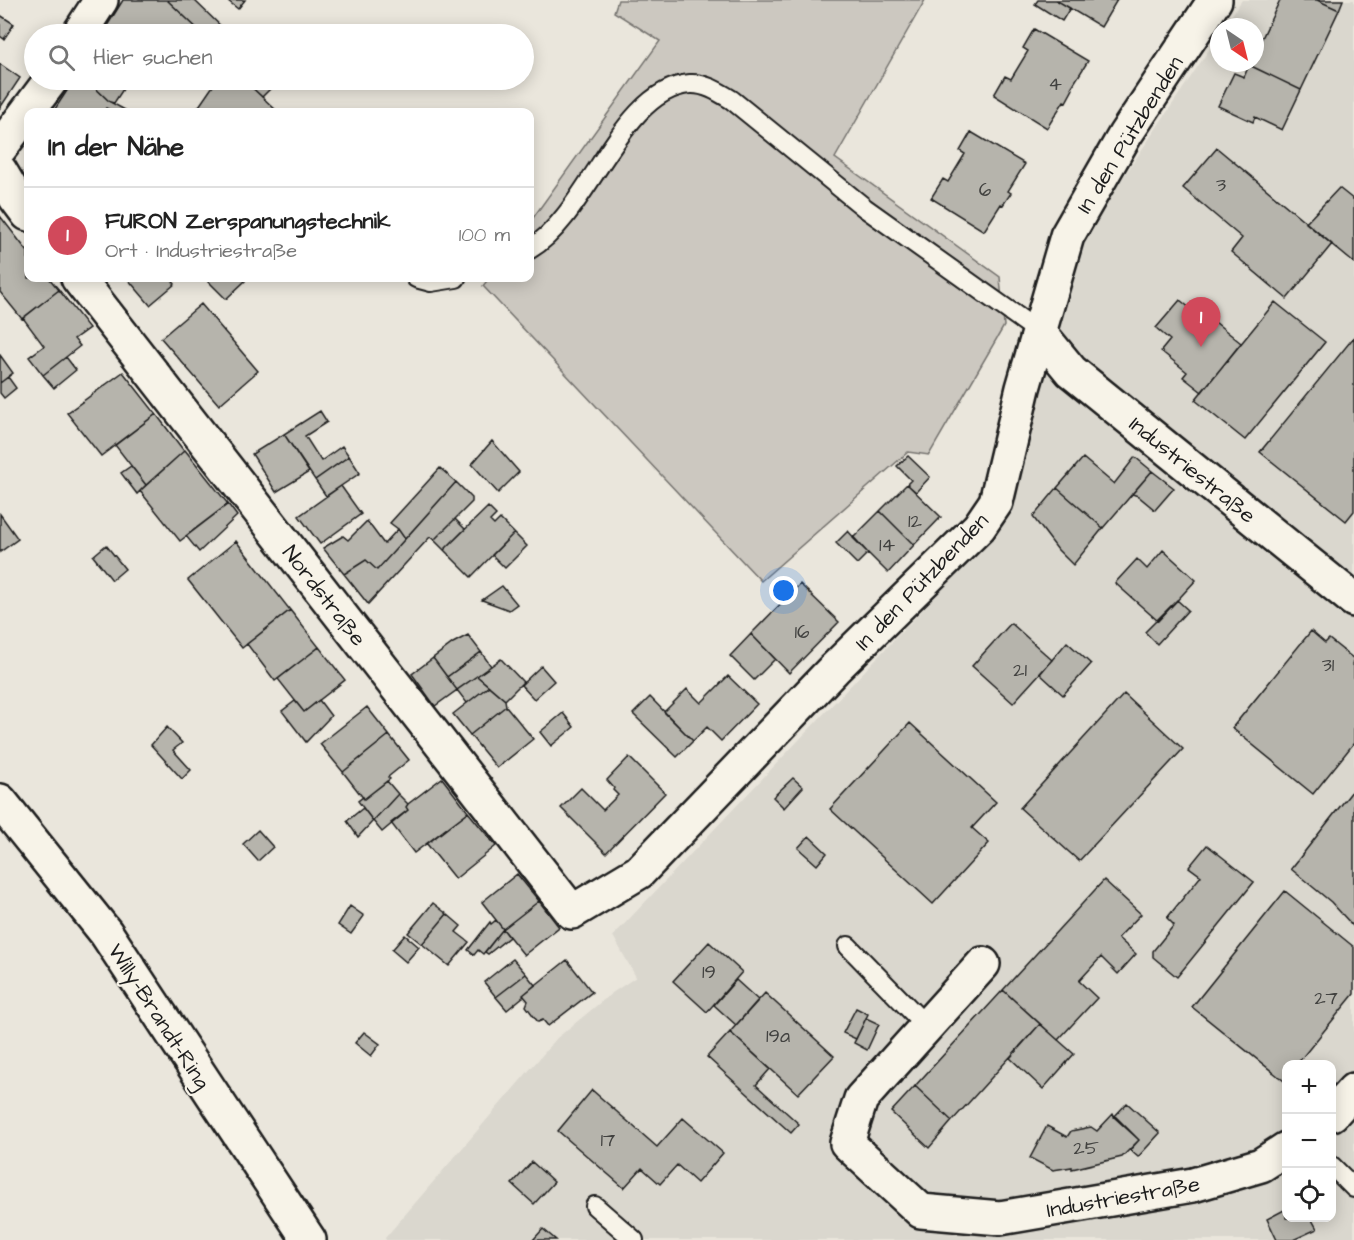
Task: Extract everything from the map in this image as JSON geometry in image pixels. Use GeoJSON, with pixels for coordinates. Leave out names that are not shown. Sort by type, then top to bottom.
{"type":"FeatureCollection","features":[{"type":"Feature","properties":{"kind":"street"},"geometry":{"type":"LineString","coordinates":[[85,24],[101,0]]}},
{"type":"Feature","properties":{"kind":"street","name":"In den Pützbenden"},"geometry":{"type":"LineString","coordinates":[[573,912],[639,872],[834,669],[979,527],[996,502],[1039,332],[1067,236],[1125,135],[1215,0]]}},
{"type":"Feature","properties":{"kind":"street"},"geometry":{"type":"LineString","coordinates":[[30,108],[44,90]]}},
{"type":"Feature","properties":{"kind":"street"},"geometry":{"type":"LineString","coordinates":[[0,148],[24,116]]}},
{"type":"Feature","properties":{"kind":"street"},"geometry":{"type":"LineString","coordinates":[[0,171],[24,209]]}},
{"type":"Feature","properties":{"kind":"street","name":"Nordstraße"},"geometry":{"type":"LineString","coordinates":[[81,282],[573,912]]}},
{"type":"Feature","properties":{"kind":"street","name":"Industriestraße"},"geometry":{"type":"LineString","coordinates":[[1039,332],[1071,370],[1354,600]]}},
{"type":"Feature","properties":{"kind":"street","name":"Willy-Brandt-Ring"},"geometry":{"type":"LineString","coordinates":[[0,801],[106,933],[309,1240]]}},
{"type":"Feature","properties":{"kind":"street","name":"Industriestraße"},"geometry":{"type":"LineString","coordinates":[[983,964],[861,1099],[847,1143],[921,1211],[1000,1218],[1193,1185],[1261,1165],[1282,1152]]}},
{"type":"Feature","properties":{"kind":"lane"},"geometry":{"type":"LineString","coordinates":[[534,246],[560,224],[633,118],[647,102],[666,89],[691,84],[712,88],[732,100],[865,208],[1039,332]]}},
{"type":"Feature","properties":{"kind":"lane"},"geometry":{"type":"LineString","coordinates":[[848,946],[927,1026]]}},
{"type":"Feature","properties":{"kind":"lane"},"geometry":{"type":"LineString","coordinates":[[1334,1168],[1354,1188]]}},
{"type":"Feature","properties":{"kind":"lane"},"geometry":{"type":"LineString","coordinates":[[595,1206],[634,1240]]}},
{"type":"Feature","properties":{"kind":"shaded area"},"geometry":{"type":"Polygon","coordinates":[[[618,0],[925,0],[835,158],[1000,277],[1004,326],[929,455],[908,452],[761,581],[483,286],[486,282],[534,282],[534,216],[660,41],[614,12],[618,0]]]}},
{"type":"Feature","properties":{"kind":"shaded area"},"geometry":{"type":"Polygon","coordinates":[[[1242,0],[1354,0],[1354,1240],[386,1240],[385,1238],[557,1038],[612,993],[636,977],[613,936],[1002,526],[1081,240],[1210,48],[1210,72],[1264,72],[1264,18],[1230,18],[1242,0]]]}},
{"type":"Feature","properties":{"kind":"building"},"geometry":{"type":"Polygon","coordinates":[[[123,0],[167,0],[192,24],[108,24],[123,0]]]}},
{"type":"Feature","properties":{"kind":"building"},"geometry":{"type":"Polygon","coordinates":[[[167,0],[194,0],[219,24],[192,24],[167,0]]]}},
{"type":"Feature","properties":{"kind":"building"},"geometry":{"type":"Polygon","coordinates":[[[227,0],[245,0],[238,9],[227,0]]]}},
{"type":"Feature","properties":{"kind":"building"},"geometry":{"type":"Polygon","coordinates":[[[1038,0],[1056,0],[1070,8],[1062,21],[1035,4],[1038,0]]]}},
{"type":"Feature","properties":{"kind":"building"},"geometry":{"type":"Polygon","coordinates":[[[1056,0],[1117,0],[1101,27],[1056,0]]]}},
{"type":"Feature","properties":{"kind":"building"},"geometry":{"type":"Polygon","coordinates":[[[1280,0],[1317,0],[1339,10],[1301,90],[1264,72],[1264,34],[1280,0]]]}},
{"type":"Feature","properties":{"kind":"building"},"geometry":{"type":"Polygon","coordinates":[[[1317,0],[1343,0],[1339,10],[1317,0]]]}},
{"type":"Feature","properties":{"kind":"building"},"geometry":{"type":"Polygon","coordinates":[[[0,15],[14,24],[4,39],[0,36],[0,15]]]}},
{"type":"Feature","properties":{"kind":"building"},"geometry":{"type":"Polygon","coordinates":[[[1034,29],[1088,61],[1071,88],[1073,89],[1066,102],[1064,101],[1047,128],[994,95],[1005,76],[1011,79],[1028,51],[1023,48],[1034,29]]]}},
{"type":"Feature","properties":{"kind":"building"},"geometry":{"type":"Polygon","coordinates":[[[0,64],[20,78],[0,108],[0,64]]]}},
{"type":"Feature","properties":{"kind":"building"},"geometry":{"type":"Polygon","coordinates":[[[1246,72],[1264,72],[1301,90],[1282,130],[1255,117],[1253,122],[1218,106],[1234,73],[1244,77],[1246,72]]]}},
{"type":"Feature","properties":{"kind":"building"},"geometry":{"type":"Polygon","coordinates":[[[67,90],[97,90],[110,102],[121,108],[106,108],[56,108],[67,90]]]}},
{"type":"Feature","properties":{"kind":"building"},"geometry":{"type":"Polygon","coordinates":[[[97,90],[122,90],[114,103],[97,90]]]}},
{"type":"Feature","properties":{"kind":"building"},"geometry":{"type":"Polygon","coordinates":[[[210,90],[255,90],[274,108],[198,108],[210,90]]]}},
{"type":"Feature","properties":{"kind":"building"},"geometry":{"type":"Polygon","coordinates":[[[255,90],[269,90],[262,97],[255,90]]]}},
{"type":"Feature","properties":{"kind":"building"},"geometry":{"type":"Polygon","coordinates":[[[971,132],[1025,164],[1008,191],[1011,193],[984,231],[931,198],[943,179],[948,182],[965,154],[960,151],[971,132]]]}},
{"type":"Feature","properties":{"kind":"building"},"geometry":{"type":"Polygon","coordinates":[[[1217,148],[1332,244],[1287,299],[1231,252],[1242,238],[1183,188],[1217,148]]]}},
{"type":"Feature","properties":{"kind":"building"},"geometry":{"type":"Polygon","coordinates":[[[1339,188],[1354,200],[1354,263],[1306,223],[1339,188]]]}},
{"type":"Feature","properties":{"kind":"building"},"geometry":{"type":"Polygon","coordinates":[[[0,216],[24,247],[24,282],[52,282],[59,290],[22,319],[0,292],[0,216]]]}},
{"type":"Feature","properties":{"kind":"building"},"geometry":{"type":"Polygon","coordinates":[[[130,282],[173,282],[175,284],[150,305],[130,282]]]}},
{"type":"Feature","properties":{"kind":"building"},"geometry":{"type":"Polygon","coordinates":[[[209,282],[244,282],[226,299],[209,282]]]}},
{"type":"Feature","properties":{"kind":"building"},"geometry":{"type":"Polygon","coordinates":[[[59,290],[89,328],[74,339],[80,346],[43,375],[29,357],[44,346],[23,318],[59,290]]]}},
{"type":"Feature","properties":{"kind":"building"},"geometry":{"type":"Polygon","coordinates":[[[1180,300],[1207,322],[1210,318],[1241,343],[1202,392],[1183,377],[1187,372],[1161,351],[1170,340],[1156,328],[1180,300]]]}},
{"type":"Feature","properties":{"kind":"building"},"geometry":{"type":"Polygon","coordinates":[[[1275,302],[1325,342],[1245,440],[1195,400],[1275,302]]]}},
{"type":"Feature","properties":{"kind":"building"},"geometry":{"type":"Polygon","coordinates":[[[201,304],[258,371],[219,405],[161,338],[201,304]]]}},
{"type":"Feature","properties":{"kind":"building"},"geometry":{"type":"Polygon","coordinates":[[[1354,337],[1354,511],[1346,521],[1260,452],[1354,337]]]}},
{"type":"Feature","properties":{"kind":"building"},"geometry":{"type":"Polygon","coordinates":[[[0,355],[13,373],[0,383],[0,355]]]}},
{"type":"Feature","properties":{"kind":"building"},"geometry":{"type":"Polygon","coordinates":[[[66,357],[76,370],[54,388],[43,375],[66,357]]]}},
{"type":"Feature","properties":{"kind":"building"},"geometry":{"type":"Polygon","coordinates":[[[123,372],[156,414],[101,456],[67,413],[123,372]]]}},
{"type":"Feature","properties":{"kind":"building"},"geometry":{"type":"Polygon","coordinates":[[[8,377],[16,388],[4,398],[0,393],[0,383],[8,377]]]}},
{"type":"Feature","properties":{"kind":"building"},"geometry":{"type":"Polygon","coordinates":[[[320,411],[327,422],[305,436],[321,461],[342,446],[349,456],[315,480],[284,434],[320,411]]]}},
{"type":"Feature","properties":{"kind":"building"},"geometry":{"type":"Polygon","coordinates":[[[156,414],[184,451],[146,485],[115,445],[156,414]]]}},
{"type":"Feature","properties":{"kind":"building"},"geometry":{"type":"Polygon","coordinates":[[[284,434],[309,472],[276,492],[252,454],[284,434]]]}},
{"type":"Feature","properties":{"kind":"building"},"geometry":{"type":"Polygon","coordinates":[[[492,441],[519,472],[498,493],[472,464],[492,441]]]}},
{"type":"Feature","properties":{"kind":"building"},"geometry":{"type":"Polygon","coordinates":[[[185,450],[228,504],[180,541],[140,491],[185,450]]]}},
{"type":"Feature","properties":{"kind":"building"},"geometry":{"type":"Polygon","coordinates":[[[349,456],[360,473],[326,496],[315,480],[349,456]]]}},
{"type":"Feature","properties":{"kind":"building"},"geometry":{"type":"Polygon","coordinates":[[[908,456],[930,477],[916,492],[907,484],[911,480],[897,466],[908,456]]]}},
{"type":"Feature","properties":{"kind":"building"},"geometry":{"type":"Polygon","coordinates":[[[1135,457],[1152,471],[1103,528],[1057,488],[1083,458],[1114,484],[1135,457]]]}},
{"type":"Feature","properties":{"kind":"building"},"geometry":{"type":"Polygon","coordinates":[[[131,466],[146,485],[137,494],[121,473],[131,466]]]}},
{"type":"Feature","properties":{"kind":"building"},"geometry":{"type":"Polygon","coordinates":[[[440,468],[456,482],[405,539],[390,523],[440,468]]]}},
{"type":"Feature","properties":{"kind":"building"},"geometry":{"type":"Polygon","coordinates":[[[1152,471],[1174,488],[1155,510],[1132,494],[1152,471]]]}},
{"type":"Feature","properties":{"kind":"building"},"geometry":{"type":"Polygon","coordinates":[[[456,482],[472,498],[472,502],[434,540],[430,537],[368,604],[344,574],[366,560],[377,570],[456,482]]]}},
{"type":"Feature","properties":{"kind":"building"},"geometry":{"type":"Polygon","coordinates":[[[907,484],[941,517],[914,545],[880,511],[907,484]]]}},
{"type":"Feature","properties":{"kind":"building"},"geometry":{"type":"Polygon","coordinates":[[[341,486],[361,514],[320,544],[299,516],[341,486]]]}},
{"type":"Feature","properties":{"kind":"building"},"geometry":{"type":"Polygon","coordinates":[[[1057,488],[1103,528],[1073,565],[1058,550],[1033,517],[1057,488]]]}},
{"type":"Feature","properties":{"kind":"building"},"geometry":{"type":"Polygon","coordinates":[[[228,504],[237,516],[199,552],[186,536],[228,504]]]}},
{"type":"Feature","properties":{"kind":"building"},"geometry":{"type":"Polygon","coordinates":[[[488,507],[496,515],[490,521],[494,525],[500,519],[514,533],[471,577],[444,550],[488,507]]]}},
{"type":"Feature","properties":{"kind":"building"},"geometry":{"type":"Polygon","coordinates":[[[880,511],[914,545],[888,573],[853,538],[880,511]]]}},
{"type":"Feature","properties":{"kind":"building"},"geometry":{"type":"Polygon","coordinates":[[[0,514],[18,539],[0,552],[0,514]]]}},
{"type":"Feature","properties":{"kind":"building"},"geometry":{"type":"Polygon","coordinates":[[[455,519],[465,529],[444,550],[434,540],[455,519]]]}},
{"type":"Feature","properties":{"kind":"building"},"geometry":{"type":"Polygon","coordinates":[[[367,521],[384,544],[398,529],[405,539],[377,570],[366,560],[344,574],[323,548],[343,536],[348,540],[367,521]]]}},
{"type":"Feature","properties":{"kind":"building"},"geometry":{"type":"Polygon","coordinates":[[[848,531],[868,553],[857,564],[836,543],[848,531]]]}},
{"type":"Feature","properties":{"kind":"building"},"geometry":{"type":"Polygon","coordinates":[[[514,533],[527,546],[505,568],[492,555],[514,533]]]}},
{"type":"Feature","properties":{"kind":"building"},"geometry":{"type":"Polygon","coordinates":[[[236,541],[290,610],[242,648],[188,580],[236,541]]]}},
{"type":"Feature","properties":{"kind":"building"},"geometry":{"type":"Polygon","coordinates":[[[106,545],[125,569],[112,580],[93,556],[106,545]]]}},
{"type":"Feature","properties":{"kind":"building"},"geometry":{"type":"Polygon","coordinates":[[[1163,550],[1196,580],[1158,621],[1115,583],[1137,559],[1147,569],[1163,550]]]}},
{"type":"Feature","properties":{"kind":"building"},"geometry":{"type":"Polygon","coordinates":[[[800,584],[839,622],[789,673],[751,634],[800,584]]]}},
{"type":"Feature","properties":{"kind":"building"},"geometry":{"type":"Polygon","coordinates":[[[502,586],[517,604],[509,610],[482,600],[502,586]]]}},
{"type":"Feature","properties":{"kind":"building"},"geometry":{"type":"Polygon","coordinates":[[[1177,600],[1188,610],[1157,644],[1145,632],[1177,600]]]}},
{"type":"Feature","properties":{"kind":"building"},"geometry":{"type":"Polygon","coordinates":[[[290,610],[319,647],[275,681],[247,644],[290,610]]]}},
{"type":"Feature","properties":{"kind":"building"},"geometry":{"type":"Polygon","coordinates":[[[1011,623],[1052,660],[1013,703],[972,666],[1011,623]]]}},
{"type":"Feature","properties":{"kind":"building"},"geometry":{"type":"Polygon","coordinates":[[[1311,631],[1325,643],[1329,639],[1354,659],[1352,664],[1354,666],[1354,743],[1313,794],[1232,728],[1311,631]]]}},
{"type":"Feature","properties":{"kind":"building"},"geometry":{"type":"Polygon","coordinates":[[[751,634],[775,659],[754,680],[730,656],[751,634]]]}},
{"type":"Feature","properties":{"kind":"building"},"geometry":{"type":"Polygon","coordinates":[[[468,635],[481,652],[447,677],[433,658],[468,635]]]}},
{"type":"Feature","properties":{"kind":"building"},"geometry":{"type":"Polygon","coordinates":[[[1067,642],[1091,664],[1063,695],[1040,674],[1067,642]]]}},
{"type":"Feature","properties":{"kind":"building"},"geometry":{"type":"Polygon","coordinates":[[[319,647],[345,680],[304,712],[278,679],[319,647]]]}},
{"type":"Feature","properties":{"kind":"building"},"geometry":{"type":"Polygon","coordinates":[[[481,652],[491,666],[457,690],[447,677],[481,652]]]}},
{"type":"Feature","properties":{"kind":"building"},"geometry":{"type":"Polygon","coordinates":[[[433,658],[457,690],[435,706],[412,674],[433,658]]]}},
{"type":"Feature","properties":{"kind":"building"},"geometry":{"type":"Polygon","coordinates":[[[501,659],[523,682],[505,700],[477,676],[501,659]]]}},
{"type":"Feature","properties":{"kind":"building"},"geometry":{"type":"Polygon","coordinates":[[[541,666],[554,681],[534,699],[521,685],[541,666]]]}},
{"type":"Feature","properties":{"kind":"building"},"geometry":{"type":"Polygon","coordinates":[[[477,676],[489,686],[467,703],[457,690],[477,676]]]}},
{"type":"Feature","properties":{"kind":"building"},"geometry":{"type":"Polygon","coordinates":[[[728,676],[757,704],[721,741],[707,727],[693,741],[664,712],[687,689],[701,703],[728,676]]]}},
{"type":"Feature","properties":{"kind":"building"},"geometry":{"type":"Polygon","coordinates":[[[489,686],[505,700],[506,706],[470,735],[453,714],[489,686]]]}},
{"type":"Feature","properties":{"kind":"building"},"geometry":{"type":"Polygon","coordinates":[[[1124,694],[1183,749],[1079,861],[1020,808],[1124,694]]]}},
{"type":"Feature","properties":{"kind":"building"},"geometry":{"type":"Polygon","coordinates":[[[650,697],[693,741],[677,757],[633,714],[650,697]]]}},
{"type":"Feature","properties":{"kind":"building"},"geometry":{"type":"Polygon","coordinates":[[[319,700],[331,716],[306,742],[282,711],[295,701],[304,712],[319,700]]]}},
{"type":"Feature","properties":{"kind":"building"},"geometry":{"type":"Polygon","coordinates":[[[506,706],[533,739],[497,768],[470,735],[506,706]]]}},
{"type":"Feature","properties":{"kind":"building"},"geometry":{"type":"Polygon","coordinates":[[[367,707],[389,735],[343,772],[320,744],[367,707]]]}},
{"type":"Feature","properties":{"kind":"building"},"geometry":{"type":"Polygon","coordinates":[[[563,713],[574,727],[551,746],[540,732],[563,713]]]}},
{"type":"Feature","properties":{"kind":"building"},"geometry":{"type":"Polygon","coordinates":[[[910,723],[996,802],[972,828],[989,843],[933,904],[830,809],[910,723]]]}},
{"type":"Feature","properties":{"kind":"building"},"geometry":{"type":"Polygon","coordinates":[[[167,727],[182,743],[173,750],[191,770],[182,779],[151,745],[167,727]]]}},
{"type":"Feature","properties":{"kind":"building"},"geometry":{"type":"Polygon","coordinates":[[[389,735],[409,760],[388,777],[390,779],[364,799],[343,772],[389,735]]]}},
{"type":"Feature","properties":{"kind":"building"},"geometry":{"type":"Polygon","coordinates":[[[629,757],[665,793],[606,853],[561,808],[581,788],[603,810],[618,795],[607,780],[629,757]]]}},
{"type":"Feature","properties":{"kind":"building"},"geometry":{"type":"Polygon","coordinates":[[[442,778],[468,812],[414,853],[391,823],[408,810],[406,807],[408,804],[442,778]]]}},
{"type":"Feature","properties":{"kind":"building"},"geometry":{"type":"Polygon","coordinates":[[[793,778],[803,787],[784,808],[773,797],[793,778]]]}},
{"type":"Feature","properties":{"kind":"building"},"geometry":{"type":"Polygon","coordinates":[[[387,781],[398,794],[373,821],[358,801],[387,781]]]}},
{"type":"Feature","properties":{"kind":"building"},"geometry":{"type":"Polygon","coordinates":[[[1353,790],[1354,927],[1331,902],[1291,869],[1353,790]]]}},
{"type":"Feature","properties":{"kind":"building"},"geometry":{"type":"Polygon","coordinates":[[[398,794],[408,804],[406,807],[408,810],[382,832],[373,821],[398,794]]]}},
{"type":"Feature","properties":{"kind":"building"},"geometry":{"type":"Polygon","coordinates":[[[363,808],[373,821],[358,837],[347,821],[363,808]]]}},
{"type":"Feature","properties":{"kind":"building"},"geometry":{"type":"Polygon","coordinates":[[[468,812],[496,846],[455,879],[427,844],[468,812]]]}},
{"type":"Feature","properties":{"kind":"building"},"geometry":{"type":"Polygon","coordinates":[[[258,830],[273,847],[258,861],[243,844],[258,830]]]}},
{"type":"Feature","properties":{"kind":"building"},"geometry":{"type":"Polygon","coordinates":[[[809,836],[827,853],[817,865],[798,848],[809,836]]]}},
{"type":"Feature","properties":{"kind":"building"},"geometry":{"type":"Polygon","coordinates":[[[1207,845],[1254,882],[1177,977],[1153,957],[1153,951],[1174,925],[1167,918],[1201,876],[1189,867],[1207,845]]]}},
{"type":"Feature","properties":{"kind":"building"},"geometry":{"type":"Polygon","coordinates":[[[517,874],[539,901],[503,929],[482,902],[517,874]]]}},
{"type":"Feature","properties":{"kind":"building"},"geometry":{"type":"Polygon","coordinates":[[[1104,880],[1141,914],[1118,938],[1136,954],[1118,974],[1101,957],[1079,981],[1097,998],[1058,1040],[1003,990],[1104,880]]]}},
{"type":"Feature","properties":{"kind":"building"},"geometry":{"type":"Polygon","coordinates":[[[1285,891],[1354,947],[1354,994],[1300,1060],[1282,1060],[1282,1079],[1192,1007],[1285,891]]]}},
{"type":"Feature","properties":{"kind":"building"},"geometry":{"type":"Polygon","coordinates":[[[539,901],[559,927],[524,955],[503,929],[539,901]]]}},
{"type":"Feature","properties":{"kind":"building"},"geometry":{"type":"Polygon","coordinates":[[[433,903],[447,914],[422,944],[408,933],[433,903]]]}},
{"type":"Feature","properties":{"kind":"building"},"geometry":{"type":"Polygon","coordinates":[[[350,906],[364,916],[351,934],[338,925],[350,906]]]}},
{"type":"Feature","properties":{"kind":"building"},"geometry":{"type":"Polygon","coordinates":[[[447,914],[461,926],[456,932],[469,942],[449,966],[422,944],[447,914]]]}},
{"type":"Feature","properties":{"kind":"building"},"geometry":{"type":"Polygon","coordinates":[[[496,920],[503,929],[483,954],[478,950],[474,955],[468,950],[490,922],[491,924],[496,920]]]}},
{"type":"Feature","properties":{"kind":"building"},"geometry":{"type":"Polygon","coordinates":[[[503,929],[509,937],[488,954],[485,952],[503,929]]]}},
{"type":"Feature","properties":{"kind":"building"},"geometry":{"type":"Polygon","coordinates":[[[405,935],[419,947],[406,962],[392,950],[405,935]]]}},
{"type":"Feature","properties":{"kind":"building"},"geometry":{"type":"Polygon","coordinates":[[[709,942],[742,972],[707,1012],[673,981],[709,942]]]}},
{"type":"Feature","properties":{"kind":"building"},"geometry":{"type":"Polygon","coordinates":[[[513,959],[526,974],[496,997],[484,982],[513,959]]]}},
{"type":"Feature","properties":{"kind":"building"},"geometry":{"type":"Polygon","coordinates":[[[567,960],[592,992],[548,1026],[543,1020],[538,1022],[526,1006],[528,1001],[523,995],[567,960]]]}},
{"type":"Feature","properties":{"kind":"building"},"geometry":{"type":"Polygon","coordinates":[[[526,974],[535,985],[507,1010],[496,997],[526,974]]]}},
{"type":"Feature","properties":{"kind":"building"},"geometry":{"type":"Polygon","coordinates":[[[736,980],[758,1000],[736,1025],[714,1005],[736,980]]]}},
{"type":"Feature","properties":{"kind":"building"},"geometry":{"type":"Polygon","coordinates":[[[1003,990],[1040,1024],[952,1121],[915,1086],[1003,990]]]}},
{"type":"Feature","properties":{"kind":"building"},"geometry":{"type":"Polygon","coordinates":[[[765,993],[834,1056],[798,1094],[730,1032],[765,993]]]}},
{"type":"Feature","properties":{"kind":"building"},"geometry":{"type":"Polygon","coordinates":[[[856,1008],[868,1014],[856,1039],[843,1033],[856,1008]]]}},
{"type":"Feature","properties":{"kind":"building"},"geometry":{"type":"Polygon","coordinates":[[[866,1018],[879,1024],[867,1050],[854,1043],[866,1018]]]}},
{"type":"Feature","properties":{"kind":"building"},"geometry":{"type":"Polygon","coordinates":[[[1040,1024],[1074,1054],[1043,1089],[1010,1058],[1040,1024]]]}},
{"type":"Feature","properties":{"kind":"building"},"geometry":{"type":"Polygon","coordinates":[[[364,1032],[380,1044],[371,1056],[355,1043],[364,1032]]]}},
{"type":"Feature","properties":{"kind":"building"},"geometry":{"type":"Polygon","coordinates":[[[730,1032],[770,1069],[756,1085],[799,1124],[791,1133],[707,1057],[730,1032]]]}},
{"type":"Feature","properties":{"kind":"building"},"geometry":{"type":"Polygon","coordinates":[[[915,1086],[952,1121],[929,1148],[891,1112],[915,1086]]]}},
{"type":"Feature","properties":{"kind":"building"},"geometry":{"type":"Polygon","coordinates":[[[592,1090],[657,1147],[683,1118],[723,1153],[697,1183],[677,1165],[660,1184],[642,1168],[624,1188],[558,1131],[592,1090]]]}},
{"type":"Feature","properties":{"kind":"building"},"geometry":{"type":"Polygon","coordinates":[[[1127,1103],[1160,1133],[1138,1157],[1130,1150],[1139,1140],[1114,1117],[1127,1103]]]}},
{"type":"Feature","properties":{"kind":"building"},"geometry":{"type":"Polygon","coordinates":[[[1113,1114],[1139,1140],[1122,1157],[1072,1169],[1072,1167],[1053,1170],[1030,1158],[1047,1126],[1067,1137],[1071,1131],[1091,1127],[1097,1131],[1113,1114]]]}},
{"type":"Feature","properties":{"kind":"building"},"geometry":{"type":"Polygon","coordinates":[[[532,1162],[554,1182],[534,1204],[512,1184],[532,1162]]]}},
{"type":"Feature","properties":{"kind":"building"},"geometry":{"type":"Polygon","coordinates":[[[1282,1211],[1282,1222],[1313,1222],[1317,1229],[1293,1240],[1277,1240],[1267,1219],[1282,1211]]]}},
{"type":"Feature","properties":{"kind":"building"},"geometry":{"type":"Polygon","coordinates":[[[543,1229],[556,1240],[533,1240],[543,1229]]]}},
{"type":"Feature","properties":{"kind":"place","name":"FURON Zerspanungstechnik"},"geometry":{"type":"Point","coordinates":[1201,347]}}]}
